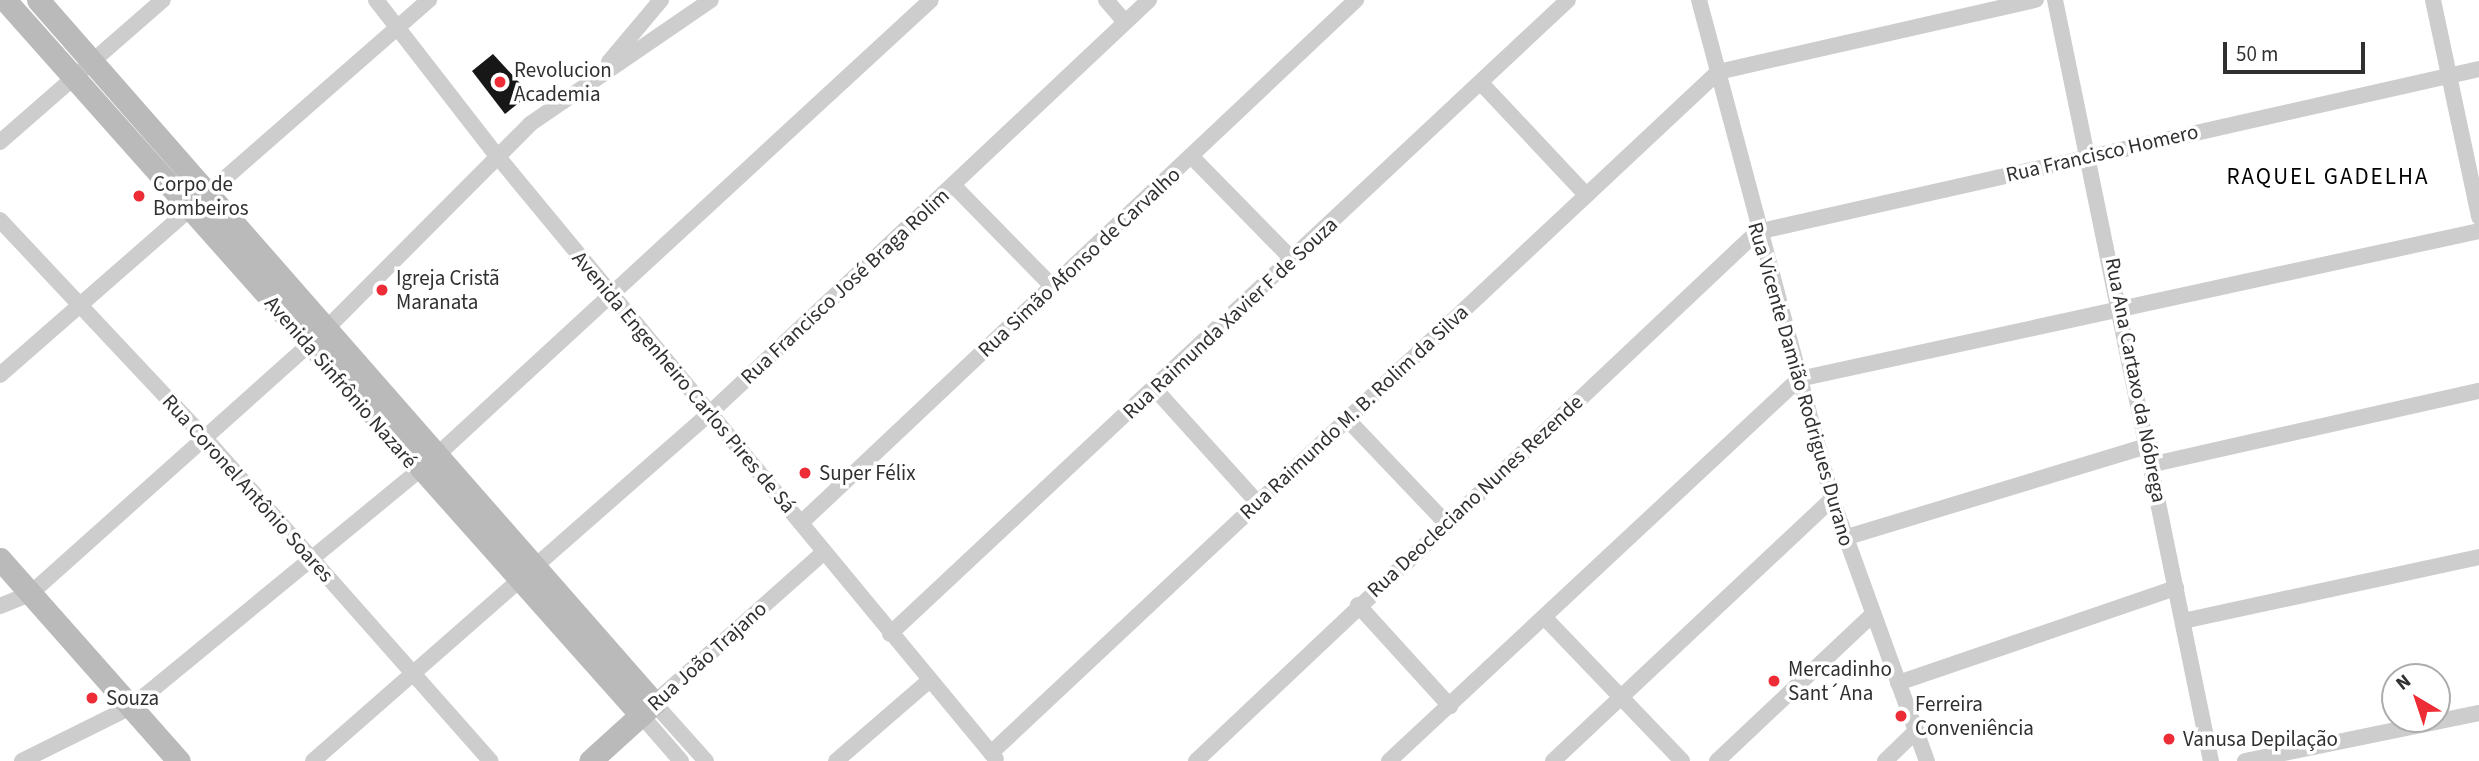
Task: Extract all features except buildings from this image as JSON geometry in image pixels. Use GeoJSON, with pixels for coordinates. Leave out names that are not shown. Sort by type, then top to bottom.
{"type":"FeatureCollection","features":[{"type":"Feature","properties":{"kind":"street","name":"Avenida Sinfrônio Nazaré"},"geometry":{"type":"LineString","coordinates":[[5,0],[73,77],[202,201],[326,329],[427,464]]}},
{"type":"Feature","properties":{"kind":"street","name":"Avenida Sinfrônio Nazaré"},"geometry":{"type":"LineString","coordinates":[[38,0],[91,61],[202,201],[308,345],[427,464],[530,574],[647,709],[706,761]]}},
{"type":"Feature","properties":{"kind":"street"},"geometry":{"type":"LineString","coordinates":[[0,142],[163,0]]}},
{"type":"Feature","properties":{"kind":"street","name":"Avenida Engenheiro Carlos Pires de Sá"},"geometry":{"type":"LineString","coordinates":[[376,0],[498,157],[994,757]]}},
{"type":"Feature","properties":{"kind":"street"},"geometry":{"type":"LineString","coordinates":[[0,375],[429,0]]}},
{"type":"Feature","properties":{"kind":"street"},"geometry":{"type":"LineString","coordinates":[[603,71],[641,6],[661,0]]}},
{"type":"Feature","properties":{"kind":"street"},"geometry":{"type":"LineString","coordinates":[[0,606],[30,594],[203,436],[326,329],[498,157],[603,71],[711,0]]}},
{"type":"Feature","properties":{"kind":"street"},"geometry":{"type":"LineString","coordinates":[[22,761],[131,707],[427,464],[614,298],[932,0]]}},
{"type":"Feature","properties":{"kind":"street"},"geometry":{"type":"LineString","coordinates":[[1106,0],[1125,22]]}},
{"type":"Feature","properties":{"kind":"street","name":"Rua Francisco José Braga Rolim"},"geometry":{"type":"LineString","coordinates":[[313,761],[530,574],[709,413],[1149,0]]}},
{"type":"Feature","properties":{"kind":"street","name":"Rua Simão Afonso de Carvalho"},"geometry":{"type":"LineString","coordinates":[[801,523],[1356,0]]}},
{"type":"Feature","properties":{"kind":"street","name":"Rua Raimunda Xavier F de Souza"},"geometry":{"type":"LineString","coordinates":[[890,634],[1568,0]]}},
{"type":"Feature","properties":{"kind":"street","name":"Rua Vicente Damião Rodrigues Durano"},"geometry":{"type":"LineString","coordinates":[[1699,0],[1757,232],[1832,499],[1871,616],[1927,761]]}},
{"type":"Feature","properties":{"kind":"street"},"geometry":{"type":"LineString","coordinates":[[1718,72],[2036,0]]}},
{"type":"Feature","properties":{"kind":"street","name":"Rua Ana Cartaxo da Nóbrega"},"geometry":{"type":"LineString","coordinates":[[2055,0],[2151,445],[2176,588],[2211,761]]}},
{"type":"Feature","properties":{"kind":"street"},"geometry":{"type":"LineString","coordinates":[[2433,0],[2479,217]]}},
{"type":"Feature","properties":{"kind":"street","name":"Rua Francisco Homero"},"geometry":{"type":"LineString","coordinates":[[1757,232],[2479,69]]}},
{"type":"Feature","properties":{"kind":"street","name":"Rua Raimundo M. B. Rolim da Silva"},"geometry":{"type":"LineString","coordinates":[[994,757],[1346,418],[1718,72]]}},
{"type":"Feature","properties":{"kind":"street"},"geometry":{"type":"LineString","coordinates":[[1480,83],[1587,195]]}},
{"type":"Feature","properties":{"kind":"street"},"geometry":{"type":"LineString","coordinates":[[1192,157],[1293,260]]}},
{"type":"Feature","properties":{"kind":"street"},"geometry":{"type":"LineString","coordinates":[[953,185],[1053,287]]}},
{"type":"Feature","properties":{"kind":"street","name":"Rua Coronel Antônio Soares"},"geometry":{"type":"LineString","coordinates":[[0,220],[203,436],[491,761]]}},
{"type":"Feature","properties":{"kind":"street"},"geometry":{"type":"LineString","coordinates":[[1389,761],[1799,379],[2479,231]]}},
{"type":"Feature","properties":{"kind":"street","name":"Rua Deocleciano Nunes Rezende"},"geometry":{"type":"LineString","coordinates":[[1196,761],[1358,605],[1757,232]]}},
{"type":"Feature","properties":{"kind":"street"},"geometry":{"type":"LineString","coordinates":[[1155,389],[1258,503]]}},
{"type":"Feature","properties":{"kind":"street"},"geometry":{"type":"LineString","coordinates":[[2154,464],[2479,391]]}},
{"type":"Feature","properties":{"kind":"street"},"geometry":{"type":"LineString","coordinates":[[1346,418],[1446,523]]}},
{"type":"Feature","properties":{"kind":"street"},"geometry":{"type":"LineString","coordinates":[[1844,538],[2151,445]]}},
{"type":"Feature","properties":{"kind":"street"},"geometry":{"type":"LineString","coordinates":[[1553,761],[1832,499]]}},
{"type":"Feature","properties":{"kind":"street","name":"Rua João Trajano"},"geometry":{"type":"LineString","coordinates":[[590,761],[824,551]]}},
{"type":"Feature","properties":{"kind":"street"},"geometry":{"type":"LineString","coordinates":[[2183,621],[2479,558]]}},
{"type":"Feature","properties":{"kind":"street"},"geometry":{"type":"LineString","coordinates":[[0,559],[179,761]]}},
{"type":"Feature","properties":{"kind":"street"},"geometry":{"type":"LineString","coordinates":[[1898,683],[2176,588]]}},
{"type":"Feature","properties":{"kind":"street"},"geometry":{"type":"LineString","coordinates":[[1358,605],[1450,706]]}},
{"type":"Feature","properties":{"kind":"street"},"geometry":{"type":"LineString","coordinates":[[1717,761],[1871,616]]}},
{"type":"Feature","properties":{"kind":"street"},"geometry":{"type":"LineString","coordinates":[[1545,618],[1682,761]]}},
{"type":"Feature","properties":{"kind":"street"},"geometry":{"type":"LineString","coordinates":[[836,761],[929,680]]}},
{"type":"Feature","properties":{"kind":"street","name":"Avenida Sinfrônio Nazaré"},"geometry":{"type":"LineString","coordinates":[[647,709],[681,761]]}},
{"type":"Feature","properties":{"kind":"street"},"geometry":{"type":"LineString","coordinates":[[2245,761],[2479,713]]}},
{"type":"Feature","properties":{"kind":"street"},"geometry":{"type":"LineString","coordinates":[[1885,761],[1917,730]]}},
{"type":"Feature","properties":{"kind":"place","name":"Revolucion Academia"},"geometry":{"type":"Point","coordinates":[500,82]}},
{"type":"Feature","properties":{"kind":"place","name":"Corpo de Bombeiros"},"geometry":{"type":"Point","coordinates":[139,196]}},
{"type":"Feature","properties":{"kind":"place","name":"Igreja Cristã Maranata"},"geometry":{"type":"Point","coordinates":[382,290]}},
{"type":"Feature","properties":{"kind":"place","name":"Super Félix"},"geometry":{"type":"Point","coordinates":[805,473]}},
{"type":"Feature","properties":{"kind":"place","name":"Mercadinho Sant´Ana"},"geometry":{"type":"Point","coordinates":[1774,681]}},
{"type":"Feature","properties":{"kind":"place","name":"Souza"},"geometry":{"type":"Point","coordinates":[92,698]}},
{"type":"Feature","properties":{"kind":"place","name":"Ferreira Conveniência"},"geometry":{"type":"Point","coordinates":[1901,716]}},
{"type":"Feature","properties":{"kind":"place","name":"Vanusa Depilação"},"geometry":{"type":"Point","coordinates":[2169,739]}},
{"type":"Feature","properties":{"kind":"district","name":"RAQUEL GADELHA"},"geometry":{"type":"Point","coordinates":[2328,177]}}]}
